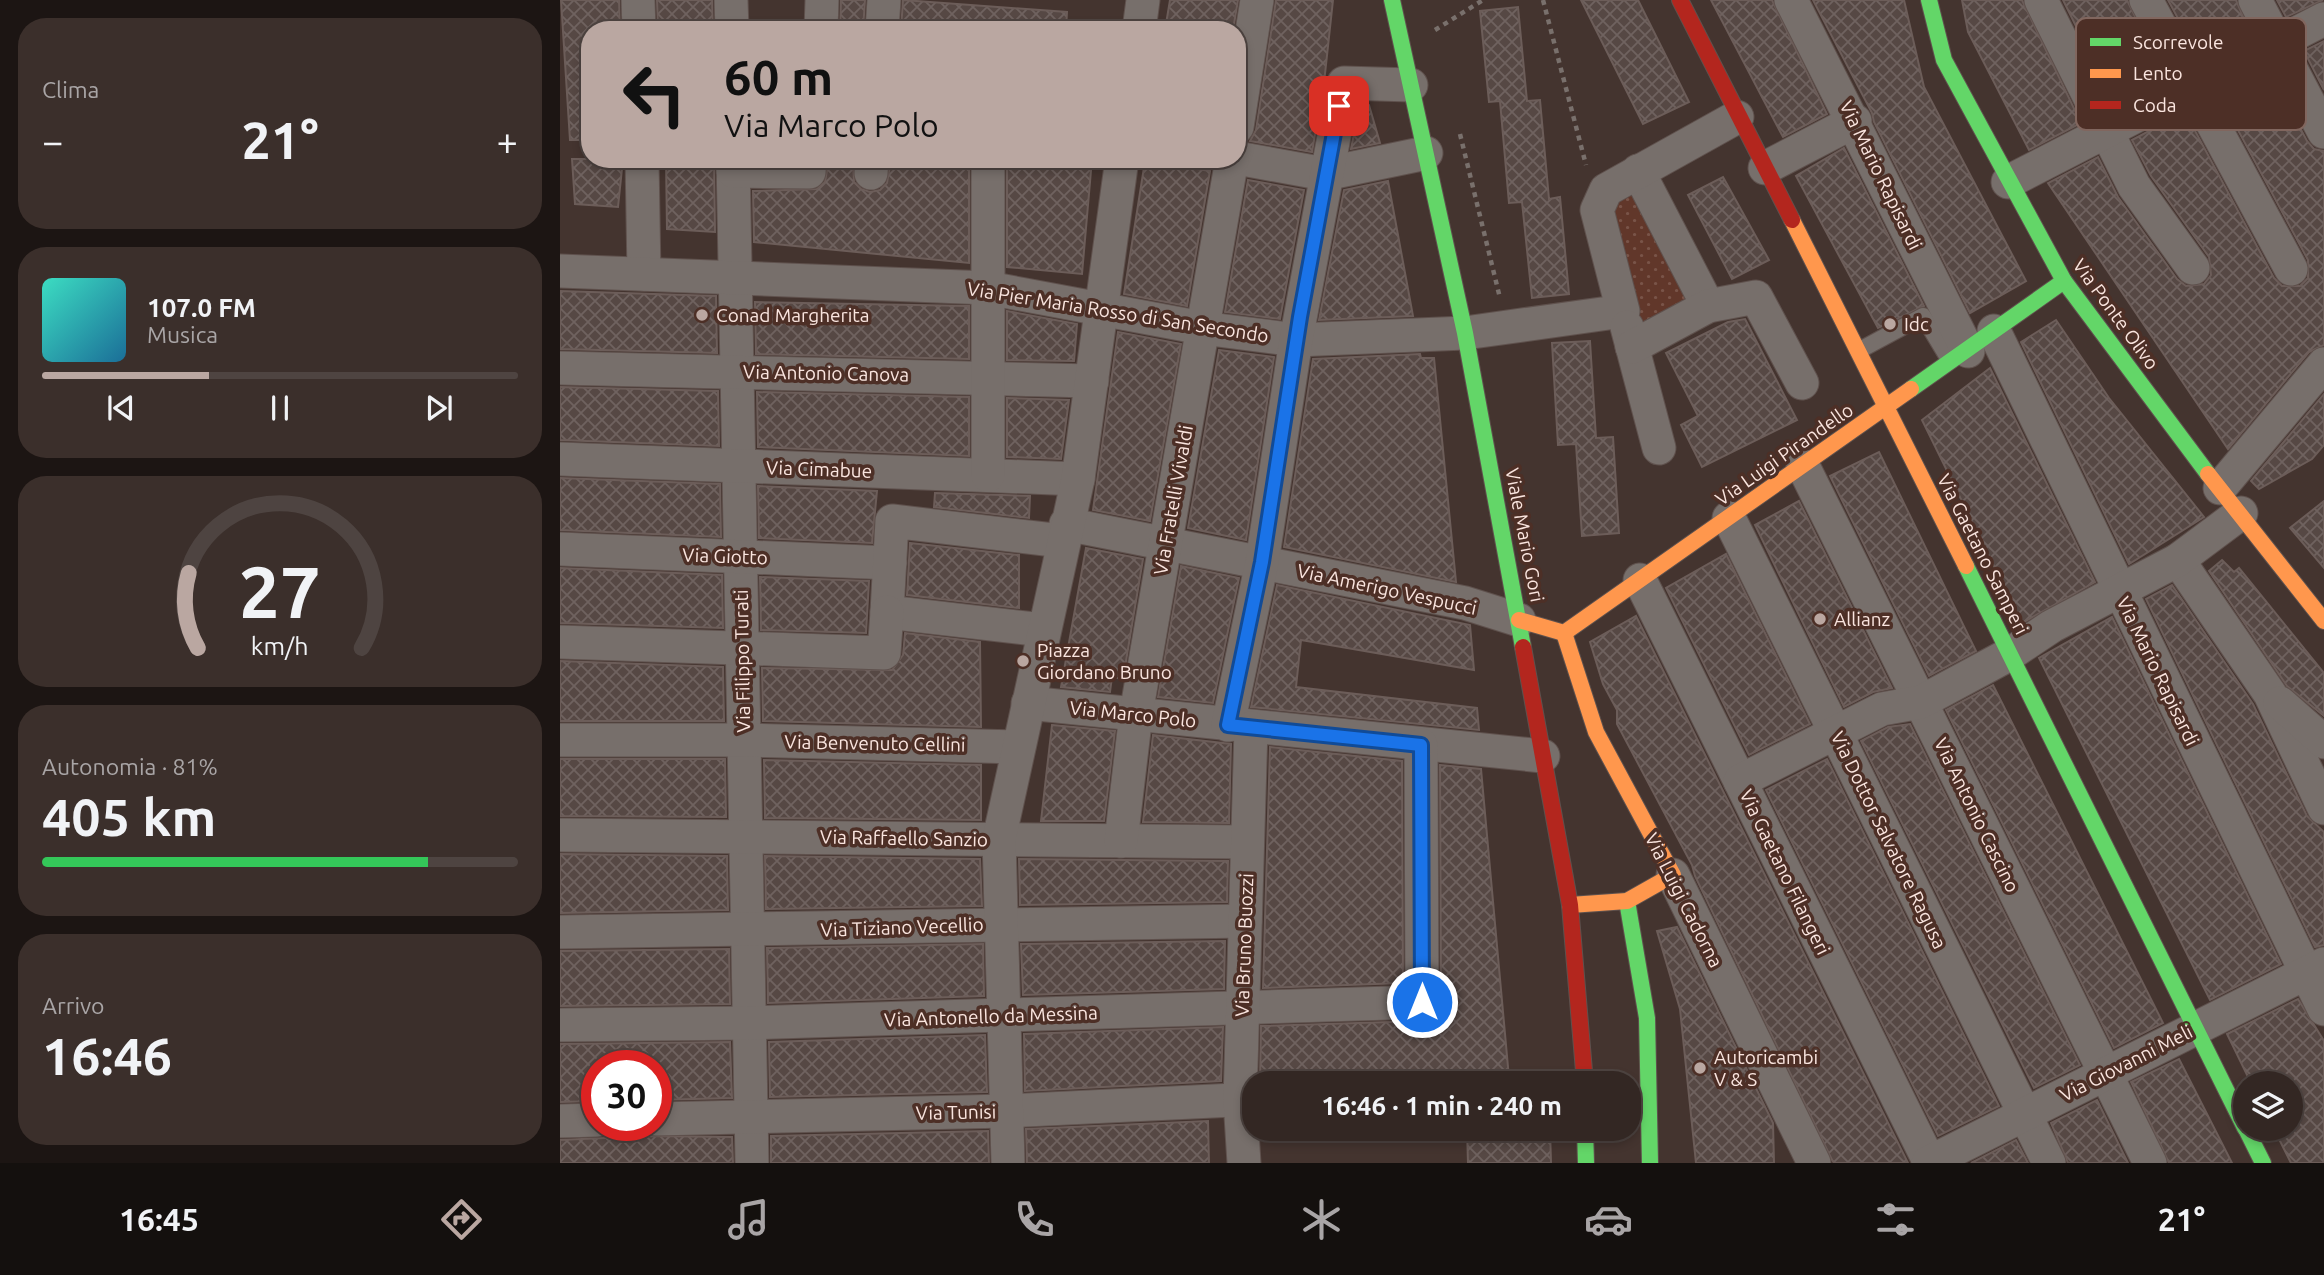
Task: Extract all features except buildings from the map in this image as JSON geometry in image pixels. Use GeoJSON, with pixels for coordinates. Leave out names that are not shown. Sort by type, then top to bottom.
{"type":"FeatureCollection","features":[{"type":"Feature","properties":{"kind":"street"},"geometry":{"type":"LineString","coordinates":[[639,0],[639,21]]}},
{"type":"Feature","properties":{"kind":"street"},"geometry":{"type":"LineString","coordinates":[[731,0],[732,21]]}},
{"type":"Feature","properties":{"kind":"street"},"geometry":{"type":"LineString","coordinates":[[821,21],[822,0]]}},
{"type":"Feature","properties":{"kind":"street"},"geometry":{"type":"LineString","coordinates":[[883,21],[884,0]]}},
{"type":"Feature","properties":{"kind":"street"},"geometry":{"type":"LineString","coordinates":[[1138,0],[1143,0],[1140,21]]}},
{"type":"Feature","properties":{"kind":"street"},"geometry":{"type":"LineString","coordinates":[[1246,67],[1256,0]]}},
{"type":"Feature","properties":{"kind":"street","name":"Viale Mario Gori"},"geometry":{"type":"LineString","coordinates":[[1392,0],[1465,333],[1520,620],[1570,905],[1584,1071]]}},
{"type":"Feature","properties":{"kind":"street","name":"Via Gaetano Samperi"},"geometry":{"type":"LineString","coordinates":[[1680,0],[1737,117],[1859,350],[2233,1104]]}},
{"type":"Feature","properties":{"kind":"street","name":"Via Mario Rapisardi"},"geometry":{"type":"LineString","coordinates":[[1791,0],[1855,121],[1959,357]]}},
{"type":"Feature","properties":{"kind":"street","name":"Via Ponte Olivo"},"geometry":{"type":"LineString","coordinates":[[1929,0],[1944,61],[2064,281],[2324,621]]}},
{"type":"Feature","properties":{"kind":"street"},"geometry":{"type":"LineString","coordinates":[[2041,0],[2076,70]]}},
{"type":"Feature","properties":{"kind":"street"},"geometry":{"type":"LineString","coordinates":[[2146,0],[2156,18]]}},
{"type":"Feature","properties":{"kind":"street"},"geometry":{"type":"LineString","coordinates":[[2255,0],[2264,18]]}},
{"type":"Feature","properties":{"kind":"street"},"geometry":{"type":"LineString","coordinates":[[2306,28],[2324,19]]}},
{"type":"Feature","properties":{"kind":"street","name":"Via Bruno Buozzi"},"geometry":{"type":"LineString","coordinates":[[1245,1071],[1242,1009],[1247,842],[1240,727],[1296,340],[1344,83],[1411,85]]}},
{"type":"Feature","properties":{"kind":"street"},"geometry":{"type":"LineString","coordinates":[[2306,98],[2324,132]]}},
{"type":"Feature","properties":{"kind":"street"},"geometry":{"type":"LineString","coordinates":[[1659,448],[1597,210],[1605,190],[1737,117]]}},
{"type":"Feature","properties":{"kind":"street"},"geometry":{"type":"LineString","coordinates":[[1765,168],[1855,121]]}},
{"type":"Feature","properties":{"kind":"street"},"geometry":{"type":"LineString","coordinates":[[2008,182],[2106,130],[2134,186],[2193,268]]}},
{"type":"Feature","properties":{"kind":"street"},"geometry":{"type":"LineString","coordinates":[[2215,130],[2291,269]]}},
{"type":"Feature","properties":{"kind":"street"},"geometry":{"type":"LineString","coordinates":[[1246,161],[1325,174],[1426,153]]}},
{"type":"Feature","properties":{"kind":"street"},"geometry":{"type":"LineString","coordinates":[[642,168],[644,274]]}},
{"type":"Feature","properties":{"kind":"street","name":"Via Filippo Turati"},"geometry":{"type":"LineString","coordinates":[[733,168],[752,1163]]}},
{"type":"Feature","properties":{"kind":"street"},"geometry":{"type":"LineString","coordinates":[[766,168],[809,172],[809,168]]}},
{"type":"Feature","properties":{"kind":"street"},"geometry":{"type":"LineString","coordinates":[[988,168],[988,475]]}},
{"type":"Feature","properties":{"kind":"street"},"geometry":{"type":"LineString","coordinates":[[1009,1163],[999,839],[1018,747],[1042,704],[1044,630],[1073,531],[1121,168]]}},
{"type":"Feature","properties":{"kind":"street","name":"Via Fratelli Vivaldi"},"geometry":{"type":"LineString","coordinates":[[1121,841],[1136,714],[1202,328],[1233,168]]}},
{"type":"Feature","properties":{"kind":"street"},"geometry":{"type":"LineString","coordinates":[[1638,171],[1709,306]]}},
{"type":"Feature","properties":{"kind":"street","name":"Via Pier Maria Rosso di San Secondo"},"geometry":{"type":"LineString","coordinates":[[560,269],[988,288],[1202,328],[1296,340],[1465,333],[1623,311]]}},
{"type":"Feature","properties":{"kind":"street","name":"Via Luigi Pirandello"},"geometry":{"type":"LineString","coordinates":[[1564,633],[2064,281]]}},
{"type":"Feature","properties":{"kind":"street"},"geometry":{"type":"LineString","coordinates":[[1632,347],[1709,306],[1756,297],[1802,383]]}},
{"type":"Feature","properties":{"kind":"street","name":"Via Mario Rapisardi"},"geometry":{"type":"LineString","coordinates":[[1994,331],[2119,592],[2315,968],[2324,1009]]}},
{"type":"Feature","properties":{"kind":"street"},"geometry":{"type":"LineString","coordinates":[[2220,488],[2324,364]]}},
{"type":"Feature","properties":{"kind":"street","name":"Via Antonio Canova"},"geometry":{"type":"LineString","coordinates":[[560,369],[988,377],[1092,382]]}},
{"type":"Feature","properties":{"kind":"street","name":"Via Cimabue"},"geometry":{"type":"LineString","coordinates":[[560,459],[1078,479]]}},
{"type":"Feature","properties":{"kind":"street","name":"Via Antonio Cascino"},"geometry":{"type":"LineString","coordinates":[[1803,466],[2150,1163]]}},
{"type":"Feature","properties":{"kind":"street"},"geometry":{"type":"LineString","coordinates":[[1740,781],[1882,709],[1921,702],[2010,654],[2052,626],[2178,561],[2241,513]]}},
{"type":"Feature","properties":{"kind":"street","name":"Via Dottor Salvatore Ragusa"},"geometry":{"type":"LineString","coordinates":[[1729,518],[2049,1163]]}},
{"type":"Feature","properties":{"kind":"street","name":"Via Amerigo Vespucci"},"geometry":{"type":"LineString","coordinates":[[890,563],[892,521],[1024,536],[1073,531],[1166,543],[1262,562],[1465,603],[1520,620]]}},
{"type":"Feature","properties":{"kind":"street","name":"Via Giotto"},"geometry":{"type":"LineString","coordinates":[[560,549],[890,563]]}},
{"type":"Feature","properties":{"kind":"street"},"geometry":{"type":"LineString","coordinates":[[2178,561],[2270,694],[2324,808]]}},
{"type":"Feature","properties":{"kind":"street"},"geometry":{"type":"LineString","coordinates":[[560,642],[884,653],[890,563]]}},
{"type":"Feature","properties":{"kind":"street","name":"Via Gaetano Filangeri"},"geometry":{"type":"LineString","coordinates":[[1640,580],[1929,1163]]}},
{"type":"Feature","properties":{"kind":"street"},"geometry":{"type":"LineString","coordinates":[[887,612],[1044,630]]}},
{"type":"Feature","properties":{"kind":"street"},"geometry":{"type":"LineString","coordinates":[[1520,620],[1564,633]]}},
{"type":"Feature","properties":{"kind":"street","name":"Via Luigi Cadorna"},"geometry":{"type":"LineString","coordinates":[[1564,633],[1596,732],[1673,875],[1814,1163]]}},
{"type":"Feature","properties":{"kind":"street"},"geometry":{"type":"LineString","coordinates":[[2270,694],[2324,742]]}},
{"type":"Feature","properties":{"kind":"street","name":"Via Marco Polo"},"geometry":{"type":"LineString","coordinates":[[1042,704],[1240,727],[1543,756]]}},
{"type":"Feature","properties":{"kind":"street","name":"Via Benvenuto Cellini"},"geometry":{"type":"LineString","coordinates":[[560,740],[743,740],[1018,747]]}},
{"type":"Feature","properties":{"kind":"street","name":"Via Antonello da Messina"},"geometry":{"type":"LineString","coordinates":[[560,1025],[749,1023],[1422,1002],[1421,745]]}},
{"type":"Feature","properties":{"kind":"street","name":"Via Raffaello Sanzio"},"geometry":{"type":"LineString","coordinates":[[560,835],[1247,842]]}},
{"type":"Feature","properties":{"kind":"street"},"geometry":{"type":"LineString","coordinates":[[1570,905],[1626,901],[1673,875]]}},
{"type":"Feature","properties":{"kind":"street"},"geometry":{"type":"LineString","coordinates":[[1626,901],[1647,1018],[1650,1163]]}},
{"type":"Feature","properties":{"kind":"street","name":"Via Tiziano Vecellio"},"geometry":{"type":"LineString","coordinates":[[560,932],[1245,921]]}},
{"type":"Feature","properties":{"kind":"street","name":"Via Giovanni Meli"},"geometry":{"type":"LineString","coordinates":[[1929,1163],[2315,968]]}},
{"type":"Feature","properties":{"kind":"street","name":"Via Tunisi"},"geometry":{"type":"LineString","coordinates":[[672,1118],[1006,1111],[1242,1100]]}},
{"type":"Feature","properties":{"kind":"street"},"geometry":{"type":"LineString","coordinates":[[1784,1102],[1789,1163]]}},
{"type":"Feature","properties":{"kind":"street"},"geometry":{"type":"LineString","coordinates":[[560,1121],[581,1120]]}},
{"type":"Feature","properties":{"kind":"street","name":"Via Bruno Buozzi"},"geometry":{"type":"LineString","coordinates":[[1244,1163],[1245,1141]]}},
{"type":"Feature","properties":{"kind":"street"},"geometry":{"type":"LineString","coordinates":[[1586,1141],[1586,1163]]}},
{"type":"Feature","properties":{"kind":"street","name":"Via Gaetano Samperi"},"geometry":{"type":"LineString","coordinates":[[2252,1141],[2263,1163]]}},
{"type":"Feature","properties":{"kind":"lane"},"geometry":{"type":"LineString","coordinates":[[1859,350],[1923,316],[1959,357]]}},
{"type":"Feature","properties":{"kind":"path"},"geometry":{"type":"LineString","coordinates":[[1435,30],[1483,0]]}},
{"type":"Feature","properties":{"kind":"path"},"geometry":{"type":"LineString","coordinates":[[1543,0],[1597,210]]}},
{"type":"Feature","properties":{"kind":"path"},"geometry":{"type":"LineString","coordinates":[[1432,20],[1438,44]]}},
{"type":"Feature","properties":{"kind":"path"},"geometry":{"type":"LineString","coordinates":[[1458,125],[1507,327]]}},
{"type":"Feature","properties":{"kind":"shaded area"},"geometry":{"type":"Polygon","coordinates":[[[1639,191],[1691,294],[1686,308],[1639,324],[1613,215],[1620,200],[1639,191]]]}},
{"type":"Feature","properties":{"kind":"traffic: fast"},"geometry":{"type":"LineString","coordinates":[[1392,0],[1465,333],[1523,647]]}},
{"type":"Feature","properties":{"kind":"traffic: fast"},"geometry":{"type":"LineString","coordinates":[[1929,0],[1944,60],[2064,281],[2208,474]]}},
{"type":"Feature","properties":{"kind":"traffic: fast"},"geometry":{"type":"LineString","coordinates":[[1911,389],[2064,281]]}},
{"type":"Feature","properties":{"kind":"traffic: fast"},"geometry":{"type":"LineString","coordinates":[[1966,566],[2233,1104]]}},
{"type":"Feature","properties":{"kind":"traffic: fast"},"geometry":{"type":"LineString","coordinates":[[1627,901],[1647,1018],[1650,1163]]}},
{"type":"Feature","properties":{"kind":"traffic: fast"},"geometry":{"type":"LineString","coordinates":[[1585,1141],[1586,1163]]}},
{"type":"Feature","properties":{"kind":"traffic: fast"},"geometry":{"type":"LineString","coordinates":[[2252,1141],[2263,1163]]}},
{"type":"Feature","properties":{"kind":"traffic: slow"},"geometry":{"type":"LineString","coordinates":[[1792,220],[1966,566]]}},
{"type":"Feature","properties":{"kind":"traffic: slow"},"geometry":{"type":"LineString","coordinates":[[1519,620],[1564,633],[1911,389]]}},
{"type":"Feature","properties":{"kind":"traffic: slow"},"geometry":{"type":"LineString","coordinates":[[2208,474],[2324,621]]}},
{"type":"Feature","properties":{"kind":"traffic: slow"},"geometry":{"type":"LineString","coordinates":[[1564,633],[1596,732],[1673,875],[1627,901],[1570,905]]}},
{"type":"Feature","properties":{"kind":"traffic: jam"},"geometry":{"type":"LineString","coordinates":[[1680,0],[1792,220]]}},
{"type":"Feature","properties":{"kind":"traffic: jam"},"geometry":{"type":"LineString","coordinates":[[1523,647],[1570,905],[1584,1071]]}},
{"type":"Feature","properties":{"kind":"place","name":"Conad Margherita"},"geometry":{"type":"Point","coordinates":[702,315]}},
{"type":"Feature","properties":{"kind":"place","name":"Idc"},"geometry":{"type":"Point","coordinates":[1890,324]}},
{"type":"Feature","properties":{"kind":"place","name":"Allianz"},"geometry":{"type":"Point","coordinates":[1820,619]}},
{"type":"Feature","properties":{"kind":"place","name":"Piazza Giordano Bruno"},"geometry":{"type":"Point","coordinates":[1023,661]}},
{"type":"Feature","properties":{"kind":"place","name":"Autoricambi V & S"},"geometry":{"type":"Point","coordinates":[1700,1068]}},
{"type":"Feature","properties":{"kind":"route"},"geometry":{"type":"LineString","coordinates":[[1339,106],[1300,317],[1262,562],[1228,725],[1421,745],[1422,1002]]}}]}
